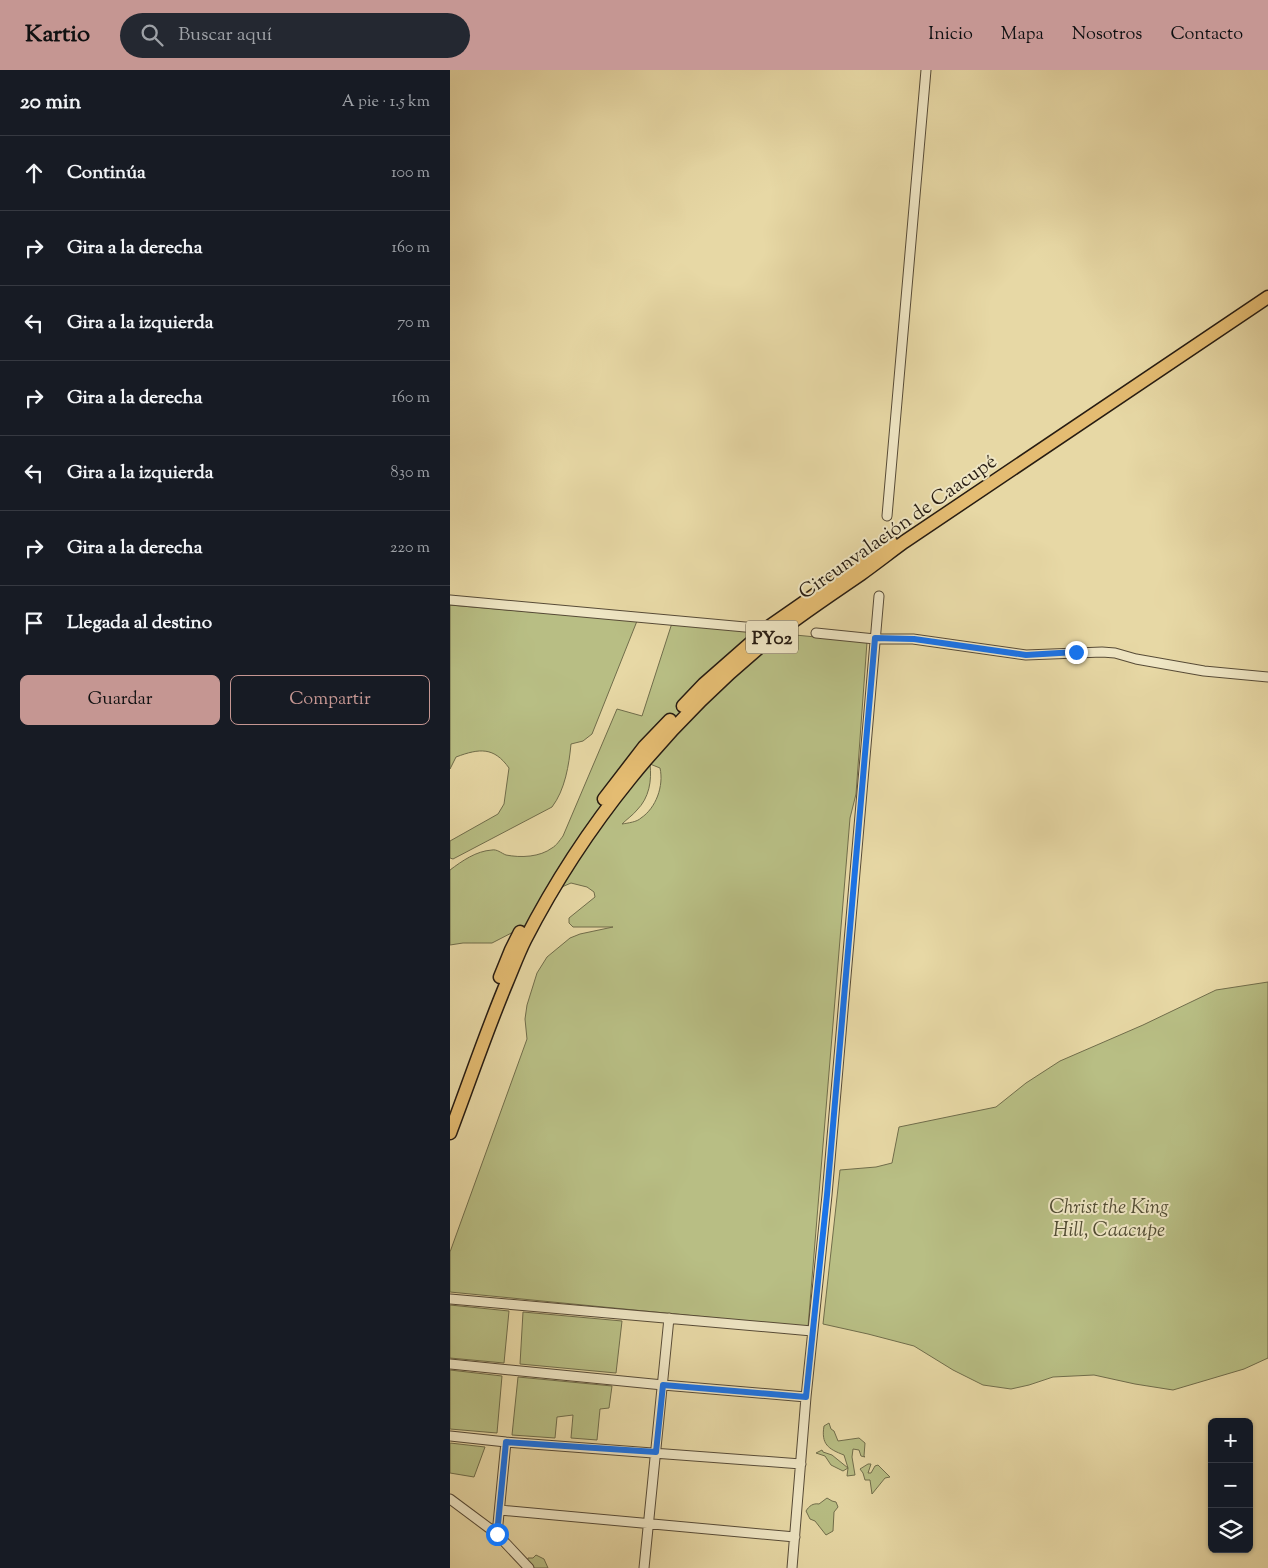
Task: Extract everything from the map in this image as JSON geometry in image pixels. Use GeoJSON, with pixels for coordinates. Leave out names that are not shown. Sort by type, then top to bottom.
{"type":"FeatureCollection","features":[{"type":"Feature","properties":{"kind":"highway","name":"Circunvalación de Caacupé"},"geometry":{"type":"LineString","coordinates":[[450,1108],[511,950],[529,915],[583,827],[617,780],[644,747],[704,684],[751,642],[790,611],[867,557],[1268,288]]}},
{"type":"Feature","properties":{"kind":"highway","name":"Circunvalación de Caacupé"},"geometry":{"type":"LineString","coordinates":[[450,1133],[498,1003],[529,933],[569,864],[594,827],[634,774],[680,721],[715,686],[760,647],[821,600],[1268,296]]}},
{"type":"Feature","properties":{"kind":"street"},"geometry":{"type":"LineString","coordinates":[[887,516],[926,70]]}},
{"type":"Feature","properties":{"kind":"street"},"geometry":{"type":"LineString","coordinates":[[792,1568],[812,1331],[828,1185],[879,596]]}},
{"type":"Feature","properties":{"kind":"street"},"geometry":{"type":"LineString","coordinates":[[450,600],[756,628]]}},
{"type":"Feature","properties":{"kind":"street"},"geometry":{"type":"LineString","coordinates":[[816,633],[914,639],[1026,655],[1115,653],[1136,660],[1204,671],[1268,677]]}},
{"type":"Feature","properties":{"kind":"street"},"geometry":{"type":"LineString","coordinates":[[450,1299],[812,1331]]}},
{"type":"Feature","properties":{"kind":"street"},"geometry":{"type":"LineString","coordinates":[[644,1568],[669,1318]]}},
{"type":"Feature","properties":{"kind":"street"},"geometry":{"type":"LineString","coordinates":[[450,1364],[806,1397]]}},
{"type":"Feature","properties":{"kind":"street"},"geometry":{"type":"LineString","coordinates":[[450,1436],[506,1442],[801,1464]]}},
{"type":"Feature","properties":{"kind":"street"},"geometry":{"type":"LineString","coordinates":[[497,1534],[506,1442]]}},
{"type":"Feature","properties":{"kind":"street"},"geometry":{"type":"LineString","coordinates":[[450,1499],[497,1534],[529,1568]]}},
{"type":"Feature","properties":{"kind":"street"},"geometry":{"type":"LineString","coordinates":[[500,1510],[795,1537]]}},
{"type":"Feature","properties":{"kind":"green space"},"geometry":{"type":"Polygon","coordinates":[[[450,605],[637,621],[592,734],[583,741],[571,744],[568,769],[560,793],[552,807],[453,859],[450,858],[450,841],[498,814],[504,804],[509,768],[498,756],[486,751],[479,751],[456,757],[450,769],[450,605]]]}},
{"type":"Feature","properties":{"kind":"green space"},"geometry":{"type":"Polygon","coordinates":[[[672,623],[867,642],[856,794],[850,818],[808,1327],[450,1292],[450,1252],[527,1039],[525,1019],[527,1005],[537,973],[547,957],[570,938],[613,927],[573,927],[569,923],[569,918],[595,897],[594,892],[587,887],[571,883],[548,893],[525,926],[492,943],[450,945],[450,870],[480,852],[496,850],[506,855],[536,855],[547,851],[558,843],[563,836],[617,709],[642,716],[672,623]],[[650,764],[650,783],[647,795],[635,812],[622,824],[639,819],[655,803],[661,782],[660,768],[650,764]]]}},
{"type":"Feature","properties":{"kind":"green space","name":"Christ the King Hill, Caacupe"},"geometry":{"type":"Polygon","coordinates":[[[1268,982],[1268,1358],[1244,1369],[1173,1390],[1094,1375],[1053,1377],[1011,1389],[983,1385],[953,1370],[914,1346],[823,1324],[840,1170],[876,1167],[892,1163],[899,1127],[996,1107],[1026,1083],[1060,1061],[1143,1025],[1216,990],[1268,982]]]}},
{"type":"Feature","properties":{"kind":"green space"},"geometry":{"type":"Polygon","coordinates":[[[450,1305],[509,1311],[504,1363],[450,1358],[450,1305]]]}},
{"type":"Feature","properties":{"kind":"green space"},"geometry":{"type":"Polygon","coordinates":[[[523,1312],[622,1321],[616,1373],[520,1364],[523,1312]]]}},
{"type":"Feature","properties":{"kind":"green space"},"geometry":{"type":"Polygon","coordinates":[[[450,1370],[502,1376],[497,1433],[450,1429],[450,1370]]]}},
{"type":"Feature","properties":{"kind":"green space"},"geometry":{"type":"Polygon","coordinates":[[[518,1377],[612,1386],[609,1408],[600,1409],[597,1440],[571,1438],[573,1415],[557,1417],[555,1438],[512,1435],[518,1377]]]}},
{"type":"Feature","properties":{"kind":"green space"},"geometry":{"type":"Polygon","coordinates":[[[829,1423],[838,1441],[859,1438],[865,1443],[865,1457],[861,1456],[859,1450],[853,1449],[852,1457],[855,1475],[847,1476],[848,1468],[844,1455],[830,1448],[825,1442],[824,1426],[829,1423]]]}},
{"type":"Feature","properties":{"kind":"green space"},"geometry":{"type":"Polygon","coordinates":[[[450,1443],[485,1447],[474,1477],[450,1473],[450,1443]]]}},
{"type":"Feature","properties":{"kind":"green space"},"geometry":{"type":"Polygon","coordinates":[[[822,1450],[832,1455],[848,1468],[843,1471],[831,1465],[825,1456],[816,1453],[822,1450]]]}},
{"type":"Feature","properties":{"kind":"green space"},"geometry":{"type":"Polygon","coordinates":[[[871,1464],[868,1473],[871,1473],[875,1466],[878,1465],[890,1477],[885,1478],[872,1494],[870,1480],[865,1480],[860,1469],[871,1464]]]}},
{"type":"Feature","properties":{"kind":"green space"},"geometry":{"type":"Polygon","coordinates":[[[827,1498],[836,1502],[838,1507],[834,1512],[833,1531],[826,1535],[815,1521],[810,1519],[806,1511],[811,1505],[819,1504],[827,1498]]]}},
{"type":"Feature","properties":{"kind":"green space"},"geometry":{"type":"Polygon","coordinates":[[[536,1555],[544,1559],[548,1568],[532,1568],[527,1563],[528,1558],[533,1558],[536,1555]]]}},
{"type":"Feature","properties":{"kind":"route"},"geometry":{"type":"LineString","coordinates":[[497,1534],[506,1442],[656,1452],[663,1385],[806,1397],[827,1195],[875,638],[914,639],[1026,655],[1076,652]]}}]}
